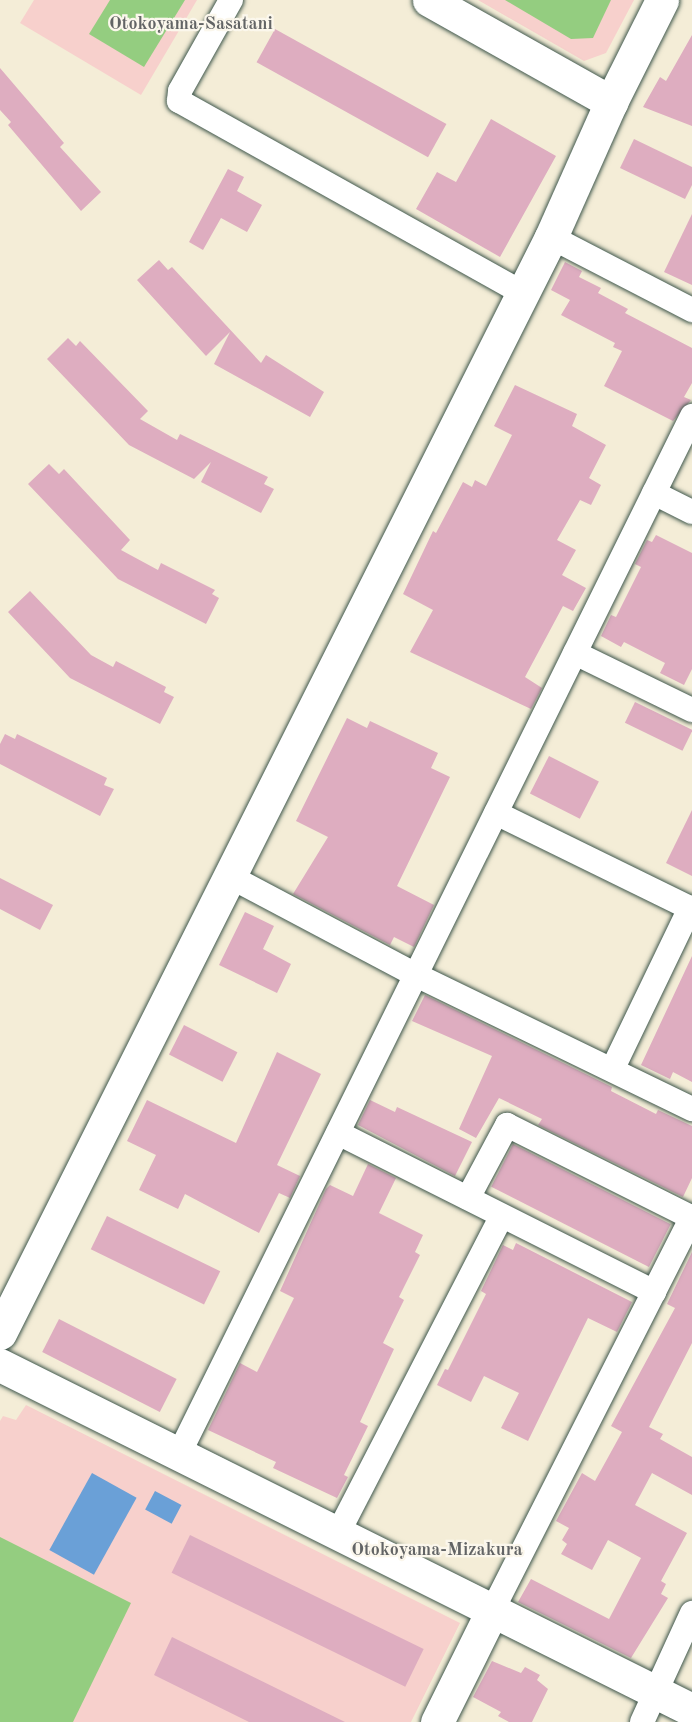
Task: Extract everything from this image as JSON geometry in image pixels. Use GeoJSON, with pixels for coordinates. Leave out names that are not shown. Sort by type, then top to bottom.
{"type":"FeatureCollection","features":[{"type":"Feature","properties":{"kind":"street"},"geometry":{"type":"LineString","coordinates":[[231,0],[180,91],[179,101],[521,292]]}},
{"type":"Feature","properties":{"kind":"street"},"geometry":{"type":"LineString","coordinates":[[429,0],[611,102]]}},
{"type":"Feature","properties":{"kind":"street"},"geometry":{"type":"LineString","coordinates":[[0,1333],[521,292],[551,237],[611,102],[662,0]]}},
{"type":"Feature","properties":{"kind":"street"},"geometry":{"type":"LineString","coordinates":[[551,237],[692,309]]}},
{"type":"Feature","properties":{"kind":"street"},"geometry":{"type":"LineString","coordinates":[[179,1454],[692,416]]}},
{"type":"Feature","properties":{"kind":"street"},"geometry":{"type":"LineString","coordinates":[[654,493],[692,512]]}},
{"type":"Feature","properties":{"kind":"street"},"geometry":{"type":"LineString","coordinates":[[575,653],[692,710]]}},
{"type":"Feature","properties":{"kind":"street"},"geometry":{"type":"LineString","coordinates":[[496,813],[691,909],[613,1068]]}},
{"type":"Feature","properties":{"kind":"street"},"geometry":{"type":"LineString","coordinates":[[229,876],[416,975],[613,1068],[692,1109]]}},
{"type":"Feature","properties":{"kind":"street"},"geometry":{"type":"LineString","coordinates":[[438,1722],[692,1217],[507,1125],[468,1198]]}},
{"type":"Feature","properties":{"kind":"street"},"geometry":{"type":"LineString","coordinates":[[338,1133],[654,1292]]}},
{"type":"Feature","properties":{"kind":"street"},"geometry":{"type":"LineString","coordinates":[[337,1535],[502,1215]]}},
{"type":"Feature","properties":{"kind":"street"},"geometry":{"type":"LineString","coordinates":[[0,1365],[491,1613],[692,1710]]}},
{"type":"Feature","properties":{"kind":"street"},"geometry":{"type":"LineString","coordinates":[[642,1722],[692,1613]]}},
{"type":"Feature","properties":{"kind":"shaded area"},"geometry":{"type":"Polygon","coordinates":[[[34,0],[197,0],[141,95],[20,23],[34,0]]]}},
{"type":"Feature","properties":{"kind":"shaded area"},"geometry":{"type":"Polygon","coordinates":[[[478,0],[634,0],[606,53],[584,61],[478,0]]]}},
{"type":"Feature","properties":{"kind":"shaded area"},"geometry":{"type":"Polygon","coordinates":[[[26,1405],[460,1623],[411,1722],[0,1722],[0,1421],[3,1416],[16,1420],[26,1405]]]}},
{"type":"Feature","properties":{"kind":"green space"},"geometry":{"type":"Polygon","coordinates":[[[110,0],[185,0],[144,67],[89,34],[110,0]]]}},
{"type":"Feature","properties":{"kind":"green space"},"geometry":{"type":"Polygon","coordinates":[[[505,0],[611,0],[593,38],[571,39],[505,0]]]}},
{"type":"Feature","properties":{"kind":"green space"},"geometry":{"type":"Polygon","coordinates":[[[0,1537],[131,1603],[73,1722],[0,1722],[0,1537]]]}},
{"type":"Feature","properties":{"kind":"water"},"geometry":{"type":"Polygon","coordinates":[[[92,1473],[137,1498],[94,1575],[49,1550],[92,1473]]]}},
{"type":"Feature","properties":{"kind":"water"},"geometry":{"type":"Polygon","coordinates":[[[155,1491],[181,1505],[172,1524],[145,1510],[155,1491]]]}},
{"type":"Feature","properties":{"kind":"building"},"geometry":{"type":"Polygon","coordinates":[[[275,29],[446,124],[428,157],[257,62],[275,29]]]}},
{"type":"Feature","properties":{"kind":"building"},"geometry":{"type":"Polygon","coordinates":[[[692,35],[692,126],[643,107],[660,77],[666,81],[692,35]]]}},
{"type":"Feature","properties":{"kind":"building"},"geometry":{"type":"Polygon","coordinates":[[[0,68],[64,143],[60,147],[101,192],[81,211],[8,125],[11,122],[0,110],[0,68]]]}},
{"type":"Feature","properties":{"kind":"building"},"geometry":{"type":"Polygon","coordinates":[[[491,119],[556,156],[500,257],[416,209],[437,172],[456,182],[491,119]]]}},
{"type":"Feature","properties":{"kind":"building"},"geometry":{"type":"Polygon","coordinates":[[[634,139],[692,167],[692,185],[685,199],[620,168],[634,139]]]}},
{"type":"Feature","properties":{"kind":"building"},"geometry":{"type":"Polygon","coordinates":[[[228,169],[244,177],[237,191],[262,205],[247,232],[221,218],[203,250],[189,242],[228,169]]]}},
{"type":"Feature","properties":{"kind":"building"},"geometry":{"type":"Polygon","coordinates":[[[692,214],[692,285],[664,272],[692,214]]]}},
{"type":"Feature","properties":{"kind":"building"},"geometry":{"type":"Polygon","coordinates":[[[159,260],[168,270],[172,267],[261,363],[266,355],[324,392],[310,417],[214,364],[230,332],[206,356],[137,280],[159,260]]]}},
{"type":"Feature","properties":{"kind":"building"},"geometry":{"type":"Polygon","coordinates":[[[565,262],[582,271],[579,277],[601,288],[598,293],[628,309],[625,313],[692,348],[692,383],[684,397],[691,400],[673,421],[604,386],[622,351],[613,347],[615,343],[561,315],[570,300],[551,290],[565,262]]]}},
{"type":"Feature","properties":{"kind":"building"},"geometry":{"type":"Polygon","coordinates":[[[68,338],[76,346],[80,341],[148,411],[140,419],[177,440],[180,434],[268,477],[264,484],[274,489],[261,513],[201,482],[211,462],[194,479],[129,445],[47,359],[68,338]]]}},
{"type":"Feature","properties":{"kind":"building"},"geometry":{"type":"Polygon","coordinates":[[[515,385],[577,414],[572,426],[606,445],[589,478],[601,485],[591,505],[580,500],[557,540],[576,550],[562,575],[586,588],[573,611],[563,606],[525,677],[542,688],[531,709],[410,652],[433,610],[403,594],[433,531],[436,533],[463,482],[472,487],[475,480],[486,486],[512,435],[494,426],[515,385]]]}},
{"type":"Feature","properties":{"kind":"building"},"geometry":{"type":"Polygon","coordinates":[[[49,464],[59,474],[64,469],[130,540],[121,550],[158,570],[161,563],[215,590],[212,594],[219,598],[206,624],[118,579],[28,484],[49,464]]]}},
{"type":"Feature","properties":{"kind":"building"},"geometry":{"type":"Polygon","coordinates":[[[656,535],[692,553],[692,669],[684,685],[660,673],[665,663],[624,642],[621,647],[601,636],[611,615],[616,617],[641,567],[635,564],[647,540],[652,542],[656,535]]]}},
{"type":"Feature","properties":{"kind":"building"},"geometry":{"type":"Polygon","coordinates":[[[30,591],[91,655],[113,667],[116,661],[166,687],[164,692],[174,697],[160,724],[70,678],[8,612],[30,591]]]}},
{"type":"Feature","properties":{"kind":"building"},"geometry":{"type":"Polygon","coordinates":[[[635,702],[692,730],[682,751],[625,723],[635,702]]]}},
{"type":"Feature","properties":{"kind":"building"},"geometry":{"type":"Polygon","coordinates":[[[347,718],[367,728],[370,721],[438,753],[431,768],[450,777],[397,886],[434,905],[414,947],[394,937],[390,945],[293,894],[328,837],[296,821],[347,718]]]}},
{"type":"Feature","properties":{"kind":"building"},"geometry":{"type":"Polygon","coordinates":[[[5,734],[15,739],[17,734],[107,778],[104,785],[114,789],[100,816],[0,764],[0,744],[5,734]]]}},
{"type":"Feature","properties":{"kind":"building"},"geometry":{"type":"Polygon","coordinates":[[[549,756],[599,781],[580,819],[530,793],[549,756]]]}},
{"type":"Feature","properties":{"kind":"building"},"geometry":{"type":"Polygon","coordinates":[[[692,810],[692,876],[666,863],[692,810]]]}},
{"type":"Feature","properties":{"kind":"building"},"geometry":{"type":"Polygon","coordinates":[[[0,878],[53,905],[40,930],[0,909],[0,878]]]}},
{"type":"Feature","properties":{"kind":"building"},"geometry":{"type":"Polygon","coordinates":[[[245,912],[274,926],[263,949],[291,964],[277,993],[219,965],[245,912]]]}},
{"type":"Feature","properties":{"kind":"building"},"geometry":{"type":"Polygon","coordinates":[[[692,956],[692,1082],[673,1072],[670,1079],[641,1065],[692,956]]]}},
{"type":"Feature","properties":{"kind":"building"},"geometry":{"type":"Polygon","coordinates":[[[425,995],[612,1087],[611,1091],[656,1114],[658,1110],[692,1126],[692,1178],[683,1197],[538,1125],[542,1119],[499,1098],[476,1138],[459,1129],[492,1056],[412,1021],[425,995]]]}},
{"type":"Feature","properties":{"kind":"building"},"geometry":{"type":"Polygon","coordinates":[[[184,1025],[237,1052],[222,1082],[169,1054],[184,1025]]]}},
{"type":"Feature","properties":{"kind":"building"},"geometry":{"type":"Polygon","coordinates":[[[277,1052],[321,1074],[277,1165],[300,1176],[290,1198],[279,1193],[259,1233],[185,1194],[178,1209],[139,1190],[156,1155],[127,1141],[147,1100],[236,1143],[277,1052]]]}},
{"type":"Feature","properties":{"kind":"building"},"geometry":{"type":"Polygon","coordinates":[[[370,1100],[395,1112],[397,1107],[472,1142],[455,1176],[358,1125],[370,1100]]]}},
{"type":"Feature","properties":{"kind":"building"},"geometry":{"type":"Polygon","coordinates":[[[513,1144],[671,1224],[649,1267],[491,1187],[513,1144]]]}},
{"type":"Feature","properties":{"kind":"building"},"geometry":{"type":"Polygon","coordinates":[[[368,1164],[396,1178],[379,1213],[423,1235],[415,1252],[420,1255],[399,1297],[404,1300],[383,1343],[394,1349],[360,1422],[368,1426],[344,1475],[348,1477],[337,1498],[273,1468],[276,1462],[208,1430],[240,1363],[257,1372],[294,1298],[280,1291],[326,1189],[330,1185],[353,1196],[368,1164]]]}},
{"type":"Feature","properties":{"kind":"building"},"geometry":{"type":"Polygon","coordinates":[[[107,1216],[220,1271],[204,1304],[91,1249],[107,1216]]]}},
{"type":"Feature","properties":{"kind":"building"},"geometry":{"type":"Polygon","coordinates":[[[516,1243],[632,1302],[617,1332],[588,1318],[528,1441],[501,1428],[519,1393],[484,1376],[471,1402],[437,1385],[445,1369],[448,1370],[486,1294],[481,1291],[503,1245],[513,1250],[516,1243]]]}},
{"type":"Feature","properties":{"kind":"building"},"geometry":{"type":"Polygon","coordinates":[[[692,1252],[692,1343],[649,1427],[663,1434],[660,1439],[692,1457],[692,1495],[652,1473],[635,1505],[687,1533],[661,1581],[666,1584],[661,1594],[668,1598],[631,1658],[518,1602],[531,1579],[609,1619],[641,1558],[608,1540],[592,1570],[561,1554],[567,1544],[562,1540],[569,1528],[556,1521],[582,1473],[595,1481],[622,1432],[611,1426],[675,1308],[667,1304],[692,1252]]]}},
{"type":"Feature","properties":{"kind":"building"},"geometry":{"type":"Polygon","coordinates":[[[59,1319],[177,1379],[160,1412],[42,1352],[59,1319]]]}},
{"type":"Feature","properties":{"kind":"building"},"geometry":{"type":"Polygon","coordinates":[[[190,1535],[424,1649],[405,1687],[172,1573],[190,1535]]]}},
{"type":"Feature","properties":{"kind":"building"},"geometry":{"type":"Polygon","coordinates":[[[172,1637],[345,1722],[249,1722],[154,1675],[172,1637]]]}},
{"type":"Feature","properties":{"kind":"building"},"geometry":{"type":"Polygon","coordinates":[[[492,1661],[521,1673],[525,1667],[540,1675],[537,1680],[548,1689],[532,1722],[509,1722],[498,1716],[501,1712],[473,1697],[492,1661]]]}},
{"type":"Feature","properties":{"kind":"district","name":"Otokoyama-Sasatani"},"geometry":{"type":"Point","coordinates":[191,24]}},
{"type":"Feature","properties":{"kind":"district","name":"Otokoyama-Mizakura"},"geometry":{"type":"Point","coordinates":[437,1550]}}]}
